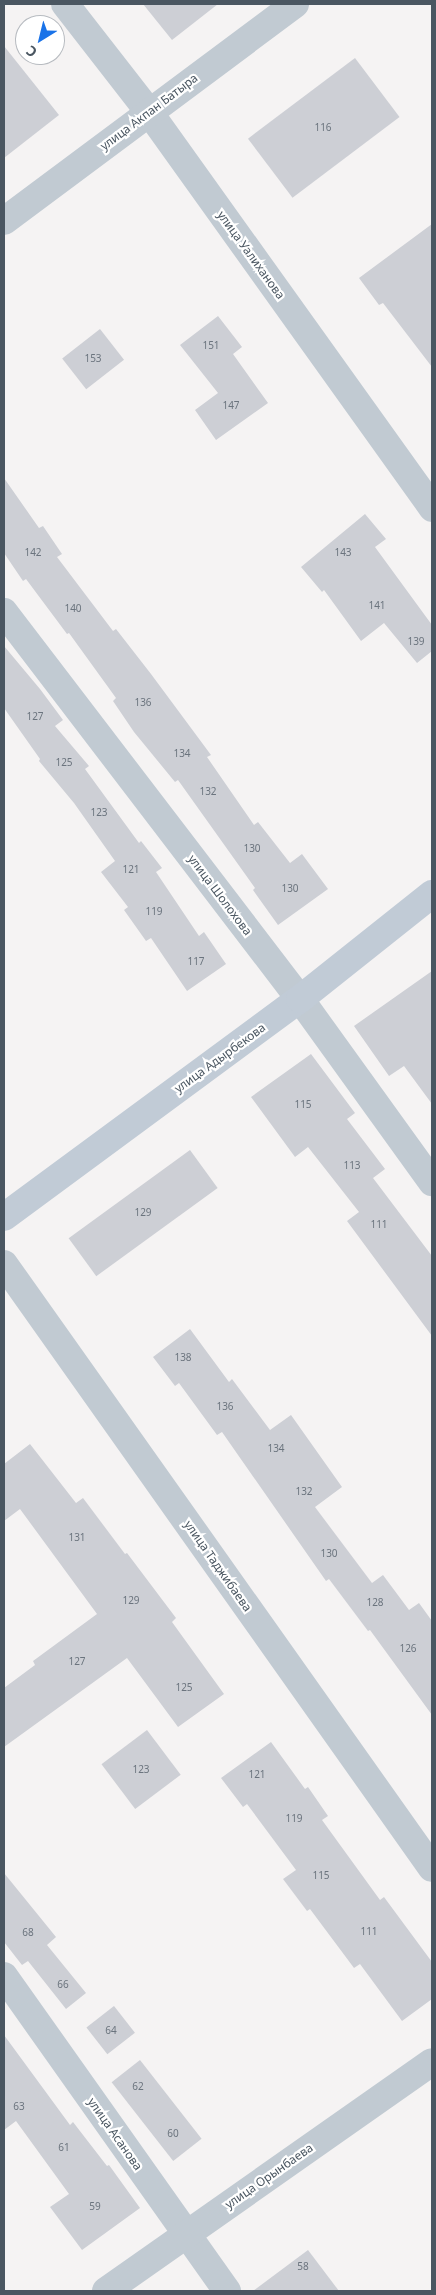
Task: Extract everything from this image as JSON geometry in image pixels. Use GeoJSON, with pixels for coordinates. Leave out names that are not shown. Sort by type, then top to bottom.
{"type":"FeatureCollection","features":[{"type":"Feature","properties":{"kind":"main road","name":"улица Адырбекова"},"geometry":{"type":"LineString","coordinates":[[4,1217],[300,999],[432,894]]}},
{"type":"Feature","properties":{"kind":"street","name":"улица Уалиханова"},"geometry":{"type":"LineString","coordinates":[[65,4],[149,112],[432,508]]}},
{"type":"Feature","properties":{"kind":"street","name":"улица Акпан Батыра"},"geometry":{"type":"LineString","coordinates":[[4,220],[295,4]]}},
{"type":"Feature","properties":{"kind":"street","name":"улица Шолохова"},"geometry":{"type":"LineString","coordinates":[[4,612],[300,999],[432,1182]]}},
{"type":"Feature","properties":{"kind":"street","name":"улица Таджибаева"},"geometry":{"type":"LineString","coordinates":[[4,1264],[432,1868]]}},
{"type":"Feature","properties":{"kind":"street","name":"улица Асанова"},"geometry":{"type":"LineString","coordinates":[[4,1976],[227,2291]]}},
{"type":"Feature","properties":{"kind":"street","name":"улица Орынбаева"},"geometry":{"type":"LineString","coordinates":[[106,2291],[432,2062]]}},
{"type":"Feature","properties":{"kind":"building"},"geometry":{"type":"Polygon","coordinates":[[[143,4],[218,4],[172,40],[143,4]]]}},
{"type":"Feature","properties":{"kind":"building"},"geometry":{"type":"Polygon","coordinates":[[[4,46],[15,60],[15,65],[19,65],[59,115],[4,158],[4,46]]]}},
{"type":"Feature","properties":{"kind":"building"},"geometry":{"type":"Polygon","coordinates":[[[355,58],[400,117],[293,198],[248,139],[355,58]]]}},
{"type":"Feature","properties":{"kind":"building"},"geometry":{"type":"Polygon","coordinates":[[[432,224],[432,367],[383,303],[379,305],[359,278],[432,224]]]}},
{"type":"Feature","properties":{"kind":"building"},"geometry":{"type":"Polygon","coordinates":[[[218,316],[242,347],[233,354],[268,403],[216,440],[195,410],[218,393],[180,345],[218,316]]]}},
{"type":"Feature","properties":{"kind":"building"},"geometry":{"type":"Polygon","coordinates":[[[100,329],[124,360],[86,389],[62,359],[100,329]]]}},
{"type":"Feature","properties":{"kind":"building"},"geometry":{"type":"Polygon","coordinates":[[[4,478],[39,528],[43,526],[62,554],[57,557],[113,631],[116,629],[151,674],[211,755],[207,757],[254,825],[258,822],[290,863],[302,854],[328,889],[278,925],[253,890],[255,888],[178,780],[175,782],[134,732],[113,701],[116,698],[69,633],[67,634],[26,579],[23,581],[4,553],[4,478]]]}},
{"type":"Feature","properties":{"kind":"building"},"geometry":{"type":"Polygon","coordinates":[[[365,514],[386,539],[375,547],[432,625],[432,651],[417,663],[384,623],[361,641],[324,590],[322,592],[301,567],[365,514]]]}},
{"type":"Feature","properties":{"kind":"building"},"geometry":{"type":"Polygon","coordinates":[[[4,646],[63,720],[55,726],[89,766],[85,769],[139,843],[141,841],[162,868],[156,872],[199,936],[204,932],[226,964],[187,991],[151,938],[146,941],[124,910],[128,907],[101,872],[115,861],[74,803],[39,761],[40,759],[4,708],[4,646]]]}},
{"type":"Feature","properties":{"kind":"building"},"geometry":{"type":"Polygon","coordinates":[[[432,971],[432,1104],[404,1066],[389,1076],[354,1026],[432,971]]]}},
{"type":"Feature","properties":{"kind":"building"},"geometry":{"type":"Polygon","coordinates":[[[311,1054],[355,1113],[347,1119],[385,1169],[373,1178],[432,1256],[432,1336],[347,1221],[359,1212],[308,1147],[295,1157],[251,1097],[311,1054]]]}},
{"type":"Feature","properties":{"kind":"building"},"geometry":{"type":"Polygon","coordinates":[[[190,1150],[218,1188],[96,1276],[69,1238],[190,1150]]]}},
{"type":"Feature","properties":{"kind":"building"},"geometry":{"type":"Polygon","coordinates":[[[190,1329],[229,1382],[232,1379],[270,1430],[291,1415],[342,1487],[315,1507],[372,1583],[383,1575],[409,1610],[419,1603],[432,1621],[432,1715],[370,1630],[368,1631],[329,1579],[326,1581],[222,1432],[217,1435],[179,1383],[175,1386],[153,1357],[190,1329]]]}},
{"type":"Feature","properties":{"kind":"building"},"geometry":{"type":"Polygon","coordinates":[[[30,1444],[76,1503],[83,1498],[125,1554],[127,1553],[176,1618],[172,1622],[224,1694],[178,1727],[127,1658],[4,1747],[4,1688],[35,1665],[33,1661],[97,1614],[20,1509],[4,1521],[4,1464],[30,1444]]]}},
{"type":"Feature","properties":{"kind":"building"},"geometry":{"type":"Polygon","coordinates":[[[147,1730],[181,1775],[135,1809],[101,1764],[147,1730]]]}},
{"type":"Feature","properties":{"kind":"building"},"geometry":{"type":"Polygon","coordinates":[[[271,1742],[305,1789],[308,1787],[328,1816],[322,1820],[380,1900],[384,1897],[432,1962],[432,1999],[402,2021],[360,1964],[354,1968],[310,1909],[307,1911],[283,1879],[296,1870],[247,1804],[243,1807],[221,1778],[271,1742]]]}},
{"type":"Feature","properties":{"kind":"building"},"geometry":{"type":"Polygon","coordinates":[[[4,1873],[56,1937],[47,1945],[86,1993],[66,2009],[28,1961],[22,1965],[4,1942],[4,1873]]]}},
{"type":"Feature","properties":{"kind":"building"},"geometry":{"type":"Polygon","coordinates":[[[114,2006],[135,2033],[107,2054],[86,2028],[114,2006]]]}},
{"type":"Feature","properties":{"kind":"building"},"geometry":{"type":"Polygon","coordinates":[[[4,2035],[70,2125],[73,2122],[107,2166],[109,2165],[140,2208],[82,2250],[50,2207],[69,2194],[16,2121],[4,2130],[4,2035]]]}},
{"type":"Feature","properties":{"kind":"building"},"geometry":{"type":"Polygon","coordinates":[[[140,2060],[202,2139],[173,2161],[112,2082],[140,2060]]]}},
{"type":"Feature","properties":{"kind":"building"},"geometry":{"type":"Polygon","coordinates":[[[308,2250],[339,2291],[253,2291],[308,2250]]]}}]}
